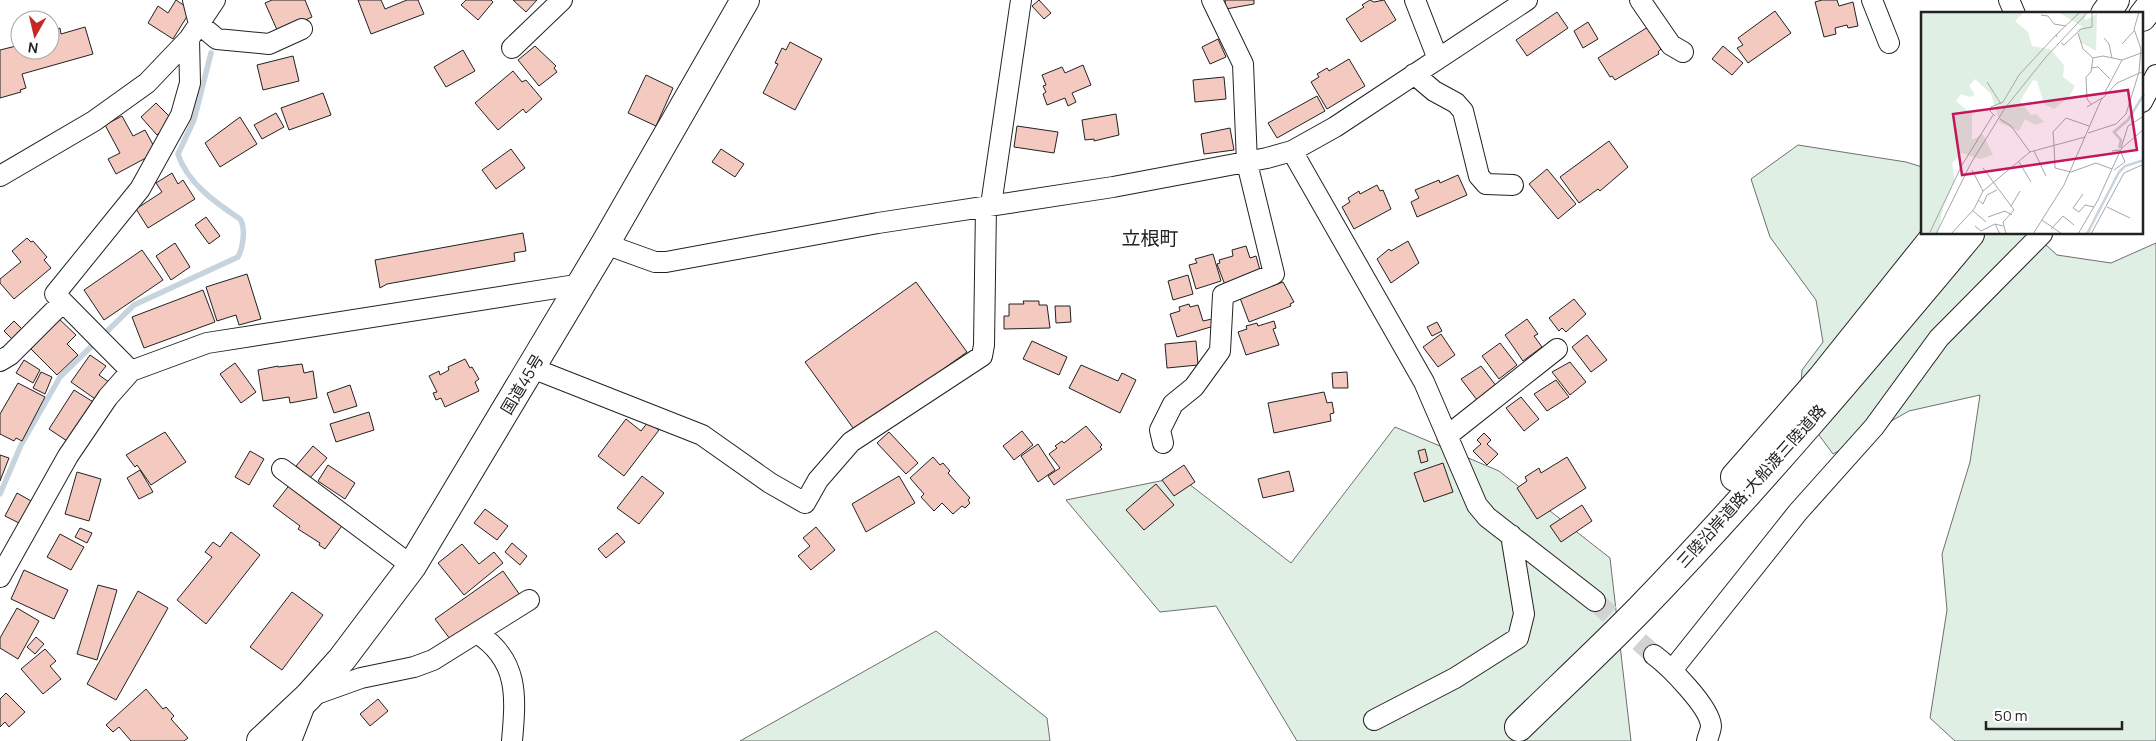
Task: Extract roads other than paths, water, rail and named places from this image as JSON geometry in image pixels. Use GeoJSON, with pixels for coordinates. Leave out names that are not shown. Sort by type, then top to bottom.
{"type":"FeatureCollection","features":[{"type":"Feature","properties":{"kind":"highway","name":"国道45号"},"geometry":{"type":"LineString","coordinates":[[261,741],[308,697],[342,659],[412,566],[582,284],[746,0]]}},
{"type":"Feature","properties":{"kind":"highway"},"geometry":{"type":"LineString","coordinates":[[2106,12],[2115,0]]}},
{"type":"Feature","properties":{"kind":"highway"},"geometry":{"type":"LineString","coordinates":[[2144,14],[2155,0]]}},
{"type":"Feature","properties":{"kind":"highway","name":"三陸沿岸道路;大船渡三陸道路"},"geometry":{"type":"LineString","coordinates":[[1512,734],[1821,378],[1936,235]]}},
{"type":"Feature","properties":{"kind":"highway","name":"三陸沿岸道路;大船渡三陸道路"},"geometry":{"type":"LineString","coordinates":[[1512,734],[1640,609],[1697,548],[1831,397],[1969,235]]}},
{"type":"Feature","properties":{"kind":"street"},"geometry":{"type":"LineString","coordinates":[[131,371],[55,294],[140,189],[182,115],[190,83],[194,32],[193,0]]}},
{"type":"Feature","properties":{"kind":"street"},"geometry":{"type":"LineString","coordinates":[[0,176],[94,121],[147,83],[194,32],[215,0]]}},
{"type":"Feature","properties":{"kind":"street"},"geometry":{"type":"LineString","coordinates":[[512,48],[562,0]]}},
{"type":"Feature","properties":{"kind":"street"},"geometry":{"type":"LineString","coordinates":[[532,368],[705,437],[770,483],[805,503],[818,480],[851,442],[982,356],[988,205],[1021,0]]}},
{"type":"Feature","properties":{"kind":"street"},"geometry":{"type":"LineString","coordinates":[[1163,443],[1160,430],[1173,404],[1194,387],[1220,351],[1223,295],[1274,274],[1247,163],[1243,64],[1212,0]]}},
{"type":"Feature","properties":{"kind":"street"},"geometry":{"type":"LineString","coordinates":[[1415,0],[1438,59]]}},
{"type":"Feature","properties":{"kind":"street"},"geometry":{"type":"LineString","coordinates":[[605,244],[656,262],[988,205],[1113,187],[1247,163],[1292,151],[1336,127],[1527,0]]}},
{"type":"Feature","properties":{"kind":"street"},"geometry":{"type":"LineString","coordinates":[[1640,0],[1671,45],[1683,52]]}},
{"type":"Feature","properties":{"kind":"street"},"geometry":{"type":"LineString","coordinates":[[1872,0],[1889,43]]}},
{"type":"Feature","properties":{"kind":"street"},"geometry":{"type":"LineString","coordinates":[[2009,0],[2014,12]]}},
{"type":"Feature","properties":{"kind":"street"},"geometry":{"type":"LineString","coordinates":[[194,32],[217,39],[269,44],[302,29]]}},
{"type":"Feature","properties":{"kind":"street"},"geometry":{"type":"LineString","coordinates":[[1414,74],[1434,91],[1456,103],[1463,111],[1479,176],[1486,184],[1513,185]]}},
{"type":"Feature","properties":{"kind":"street"},"geometry":{"type":"LineString","coordinates":[[2144,98],[2156,75]]}},
{"type":"Feature","properties":{"kind":"street"},"geometry":{"type":"LineString","coordinates":[[1292,151],[1424,382],[1478,505],[1487,517],[1595,601]]}},
{"type":"Feature","properties":{"kind":"street"},"geometry":{"type":"LineString","coordinates":[[1672,669],[1798,512],[1874,427],[1939,338],[2041,235]]}},
{"type":"Feature","properties":{"kind":"street"},"geometry":{"type":"LineString","coordinates":[[3,564],[68,456],[108,397],[131,371],[207,343],[582,284]]}},
{"type":"Feature","properties":{"kind":"street"},"geometry":{"type":"LineString","coordinates":[[0,361],[10,355],[62,303]]}},
{"type":"Feature","properties":{"kind":"street"},"geometry":{"type":"LineString","coordinates":[[1447,436],[1557,349]]}},
{"type":"Feature","properties":{"kind":"street"},"geometry":{"type":"LineString","coordinates":[[282,469],[412,566]]}},
{"type":"Feature","properties":{"kind":"street"},"geometry":{"type":"LineString","coordinates":[[1374,720],[1455,678],[1518,638],[1524,614],[1511,535]]}},
{"type":"Feature","properties":{"kind":"street"},"geometry":{"type":"LineString","coordinates":[[291,741],[308,697],[361,678],[427,663],[485,638],[529,600]]}},
{"type":"Feature","properties":{"kind":"street"},"geometry":{"type":"LineString","coordinates":[[485,638],[504,658],[514,687],[516,704],[512,741]]}},
{"type":"Feature","properties":{"kind":"street"},"geometry":{"type":"LineString","coordinates":[[1654,654],[1672,669],[1707,712],[1711,726],[1707,741]]}},
{"type":"Feature","properties":{"kind":"waterway"},"geometry":{"type":"LineString","coordinates":[[0,494],[21,445],[60,377],[134,305],[238,257],[243,238],[243,227],[240,219],[212,199],[195,183],[182,164],[178,154],[194,120],[211,53]]}},
{"type":"Feature","properties":{"kind":"tunnel"},"geometry":{"type":"LineString","coordinates":[[1595,601],[1654,655]]}},
{"type":"Feature","properties":{"kind":"district","name":"立根町"},"geometry":{"type":"Point","coordinates":[1150,238]}}]}
